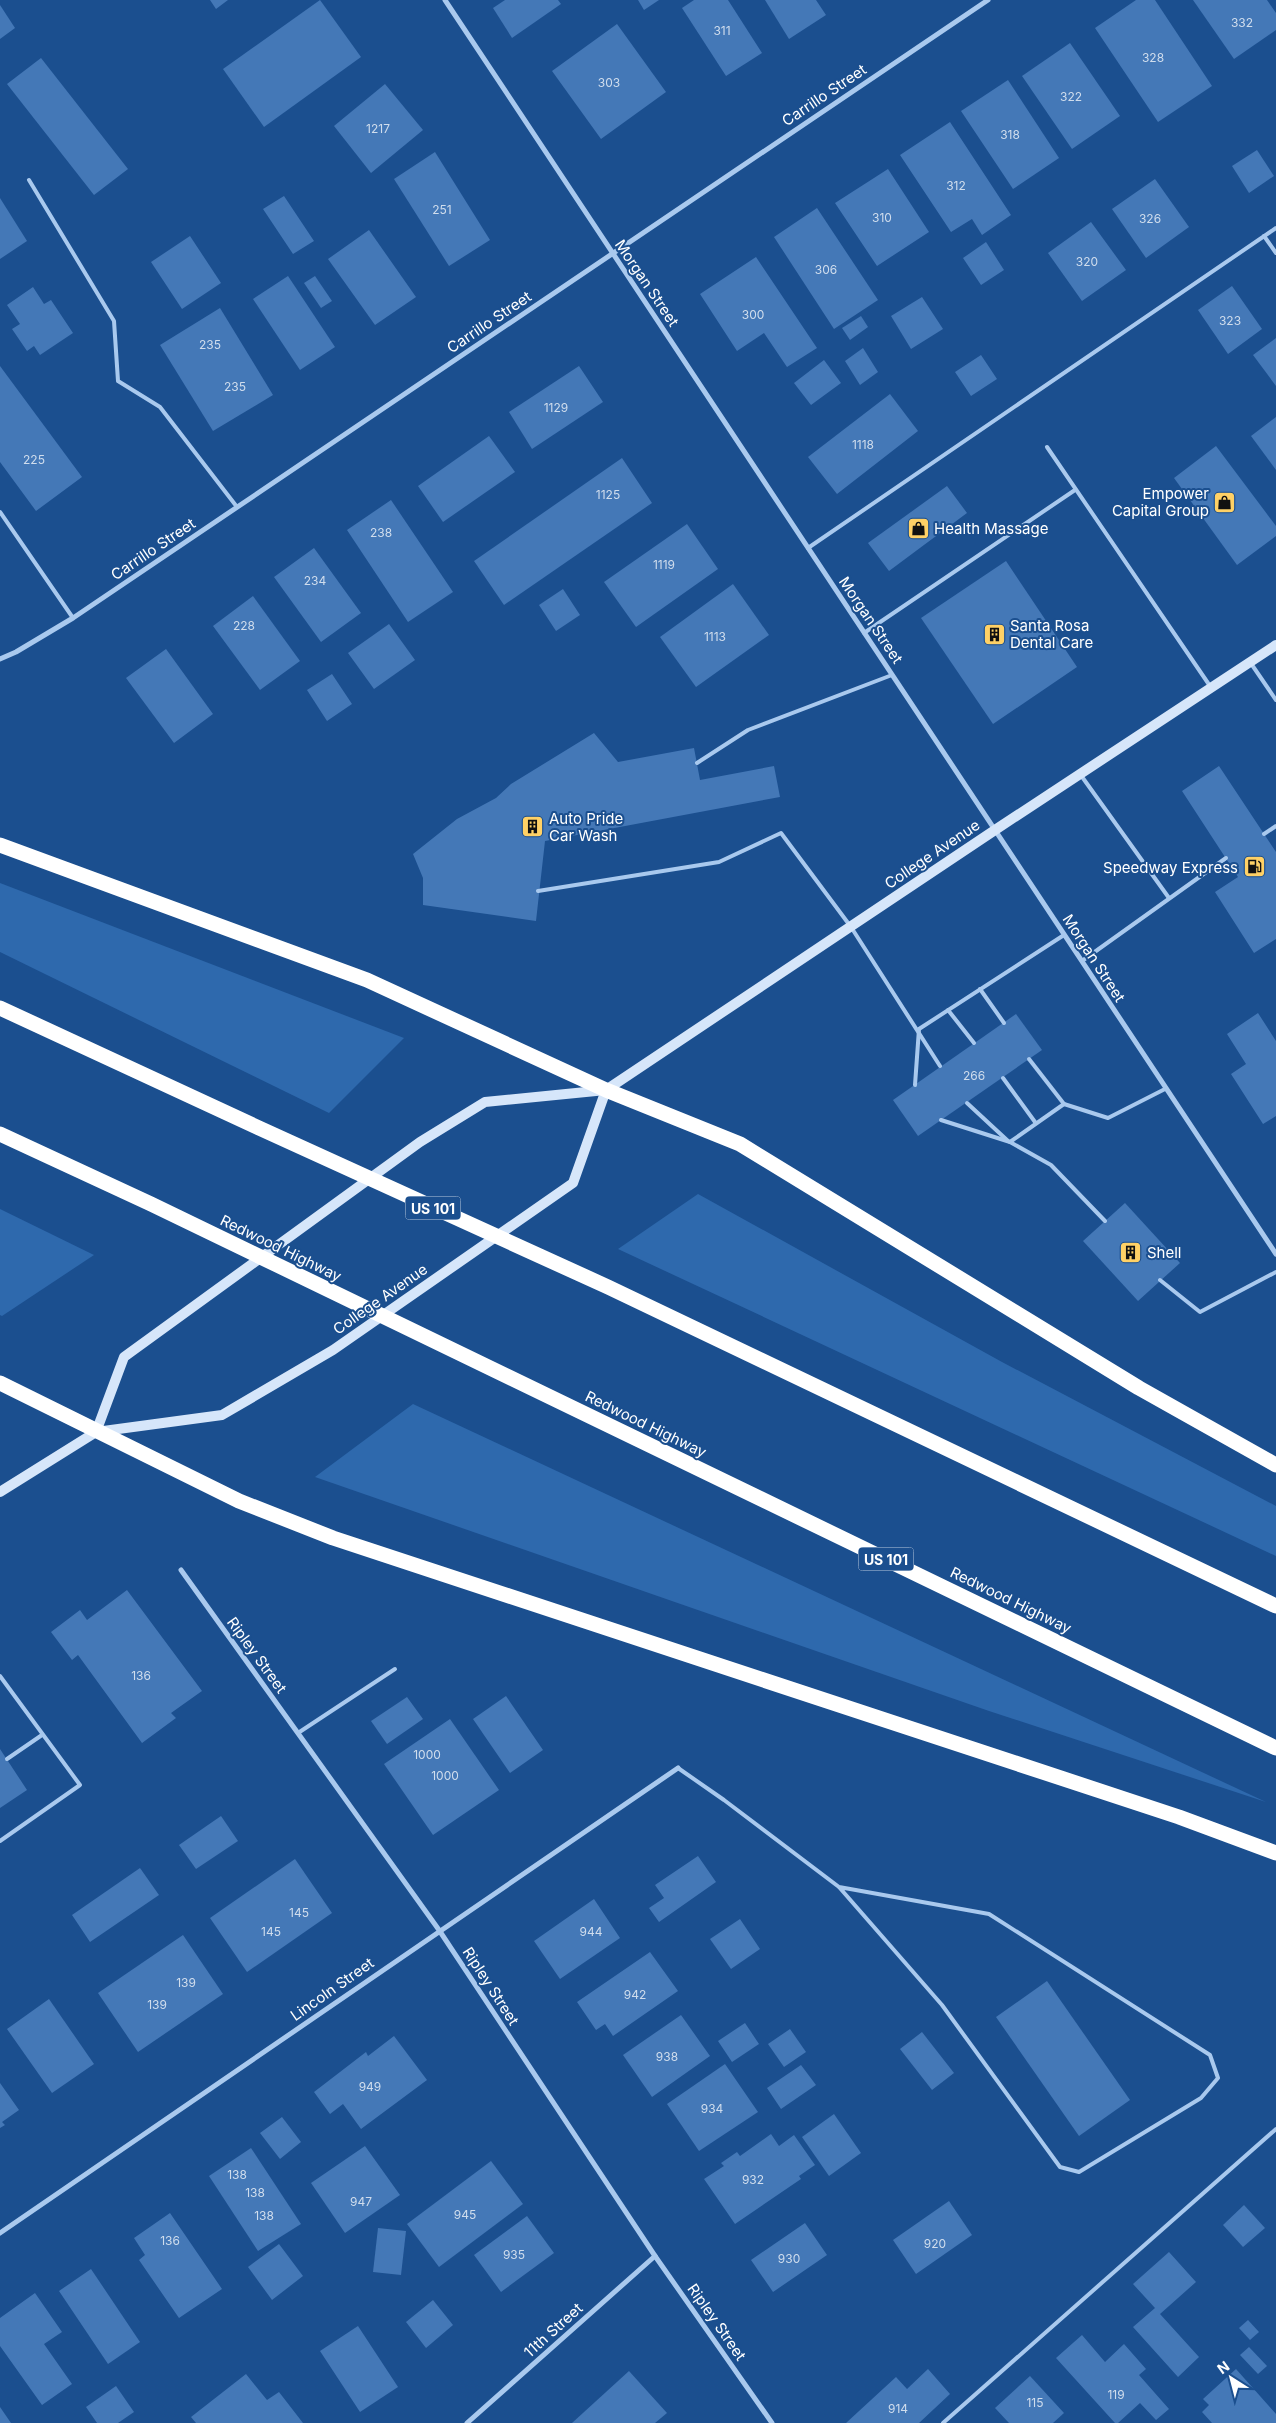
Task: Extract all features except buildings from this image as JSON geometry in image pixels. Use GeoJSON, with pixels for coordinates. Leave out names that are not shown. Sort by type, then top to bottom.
{"type":"FeatureCollection","features":[{"type":"Feature","properties":{"kind":"highway"},"geometry":{"type":"LineString","coordinates":[[0,845],[367,980],[606,1090],[740,1144],[1139,1388],[1276,1465]]}},
{"type":"Feature","properties":{"kind":"highway","name":"US 101"},"geometry":{"type":"LineString","coordinates":[[0,1008],[608,1287],[1276,1606]]}},
{"type":"Feature","properties":{"kind":"highway","name":"Redwood Highway"},"geometry":{"type":"LineString","coordinates":[[0,1134],[151,1204],[1276,1748]]}},
{"type":"Feature","properties":{"kind":"highway"},"geometry":{"type":"LineString","coordinates":[[0,1383],[238,1501],[333,1538],[1179,1817],[1276,1853]]}},
{"type":"Feature","properties":{"kind":"main road","name":"College Avenue"},"geometry":{"type":"LineString","coordinates":[[96,1432],[124,1357],[420,1142],[485,1102],[606,1090],[852,927],[994,830],[1276,645]]}},
{"type":"Feature","properties":{"kind":"main road","name":"College Avenue"},"geometry":{"type":"LineString","coordinates":[[0,1492],[96,1432],[222,1415],[333,1350],[572,1183],[606,1090]]}},
{"type":"Feature","properties":{"kind":"street","name":"Morgan Street"},"geometry":{"type":"LineString","coordinates":[[445,0],[1276,1254]]}},
{"type":"Feature","properties":{"kind":"street","name":"Carrillo Street"},"geometry":{"type":"LineString","coordinates":[[0,659],[16,652],[73,618],[988,0]]}},
{"type":"Feature","properties":{"kind":"street","name":"Ripley Street"},"geometry":{"type":"LineString","coordinates":[[181,1570],[439,1930],[655,2256],[772,2423]]}},
{"type":"Feature","properties":{"kind":"street","name":"Lincoln Street"},"geometry":{"type":"LineString","coordinates":[[0,2233],[439,1930],[678,1768]]}},
{"type":"Feature","properties":{"kind":"street","name":"11th Street"},"geometry":{"type":"LineString","coordinates":[[467,2423],[655,2256]]}},
{"type":"Feature","properties":{"kind":"lane"},"geometry":{"type":"LineString","coordinates":[[29,180],[114,321],[118,381],[160,407],[237,507]]}},
{"type":"Feature","properties":{"kind":"lane"},"geometry":{"type":"LineString","coordinates":[[808,548],[1276,228]]}},
{"type":"Feature","properties":{"kind":"lane"},"geometry":{"type":"LineString","coordinates":[[1264,236],[1276,253]]}},
{"type":"Feature","properties":{"kind":"lane"},"geometry":{"type":"LineString","coordinates":[[1047,447],[1211,688]]}},
{"type":"Feature","properties":{"kind":"lane"},"geometry":{"type":"LineString","coordinates":[[864,634],[1075,490]]}},
{"type":"Feature","properties":{"kind":"lane"},"geometry":{"type":"LineString","coordinates":[[0,512],[73,618]]}},
{"type":"Feature","properties":{"kind":"lane"},"geometry":{"type":"LineString","coordinates":[[1250,662],[1276,700]]}},
{"type":"Feature","properties":{"kind":"lane"},"geometry":{"type":"LineString","coordinates":[[697,763],[748,730],[892,675]]}},
{"type":"Feature","properties":{"kind":"lane"},"geometry":{"type":"LineString","coordinates":[[1080,774],[1169,898]]}},
{"type":"Feature","properties":{"kind":"lane"},"geometry":{"type":"LineString","coordinates":[[1264,834],[1276,826]]}},
{"type":"Feature","properties":{"kind":"lane"},"geometry":{"type":"LineString","coordinates":[[538,891],[719,862],[781,833],[852,927],[919,1029],[940,1066]]}},
{"type":"Feature","properties":{"kind":"lane"},"geometry":{"type":"LineString","coordinates":[[1082,961],[1226,858]]}},
{"type":"Feature","properties":{"kind":"lane"},"geometry":{"type":"LineString","coordinates":[[919,1029],[1064,935]]}},
{"type":"Feature","properties":{"kind":"lane"},"geometry":{"type":"LineString","coordinates":[[980,989],[1004,1023]]}},
{"type":"Feature","properties":{"kind":"lane"},"geometry":{"type":"LineString","coordinates":[[948,1010],[974,1043]]}},
{"type":"Feature","properties":{"kind":"lane"},"geometry":{"type":"LineString","coordinates":[[915,1084],[919,1029]]}},
{"type":"Feature","properties":{"kind":"lane"},"geometry":{"type":"LineString","coordinates":[[1029,1060],[1064,1104],[1108,1118],[1165,1089]]}},
{"type":"Feature","properties":{"kind":"lane"},"geometry":{"type":"LineString","coordinates":[[1003,1078],[1035,1122]]}},
{"type":"Feature","properties":{"kind":"lane"},"geometry":{"type":"LineString","coordinates":[[966,1102],[1010,1142]]}},
{"type":"Feature","properties":{"kind":"lane"},"geometry":{"type":"LineString","coordinates":[[1010,1142],[1035,1122],[1064,1104]]}},
{"type":"Feature","properties":{"kind":"lane"},"geometry":{"type":"LineString","coordinates":[[941,1120],[1010,1142],[1051,1165],[1105,1221]]}},
{"type":"Feature","properties":{"kind":"lane"},"geometry":{"type":"LineString","coordinates":[[1160,1280],[1200,1312],[1276,1272]]}},
{"type":"Feature","properties":{"kind":"lane"},"geometry":{"type":"LineString","coordinates":[[298,1733],[395,1669]]}},
{"type":"Feature","properties":{"kind":"lane"},"geometry":{"type":"LineString","coordinates":[[0,1676],[80,1785],[0,1841]]}},
{"type":"Feature","properties":{"kind":"lane"},"geometry":{"type":"LineString","coordinates":[[0,1688],[6,1684]]}},
{"type":"Feature","properties":{"kind":"lane"},"geometry":{"type":"LineString","coordinates":[[7,1759],[42,1735]]}},
{"type":"Feature","properties":{"kind":"lane"},"geometry":{"type":"LineString","coordinates":[[678,1768],[724,1800],[839,1887],[942,2005],[1060,2167],[1079,2172],[1201,2098],[1218,2078],[1210,2055],[989,1914],[839,1887]]}},
{"type":"Feature","properties":{"kind":"lane"},"geometry":{"type":"LineString","coordinates":[[943,2423],[1276,2130]]}},
{"type":"Feature","properties":{"kind":"shaded area"},"geometry":{"type":"Polygon","coordinates":[[[0,883],[404,1038],[329,1113],[0,952],[0,883]]]}},
{"type":"Feature","properties":{"kind":"shaded area"},"geometry":{"type":"Polygon","coordinates":[[[698,1194],[1002,1362],[1276,1506],[1276,1556],[618,1249],[698,1194]]]}},
{"type":"Feature","properties":{"kind":"shaded area"},"geometry":{"type":"Polygon","coordinates":[[[0,1209],[94,1255],[2,1316],[0,1315],[0,1209]]]}},
{"type":"Feature","properties":{"kind":"shaded area"},"geometry":{"type":"Polygon","coordinates":[[[413,1404],[1266,1802],[989,1711],[315,1477],[413,1404]]]}},
{"type":"Feature","properties":{"kind":"place","name":"Empower Capital Group"},"geometry":{"type":"Point","coordinates":[1225,502]}},
{"type":"Feature","properties":{"kind":"place","name":"Health Massage"},"geometry":{"type":"Point","coordinates":[918,528]}},
{"type":"Feature","properties":{"kind":"place","name":"Santa Rosa Dental Care"},"geometry":{"type":"Point","coordinates":[994,634]}},
{"type":"Feature","properties":{"kind":"place","name":"Auto Pride Car Wash"},"geometry":{"type":"Point","coordinates":[533,827]}},
{"type":"Feature","properties":{"kind":"place","name":"Speedway Express"},"geometry":{"type":"Point","coordinates":[1254,867]}},
{"type":"Feature","properties":{"kind":"place","name":"Shell"},"geometry":{"type":"Point","coordinates":[1131,1252]}}]}
